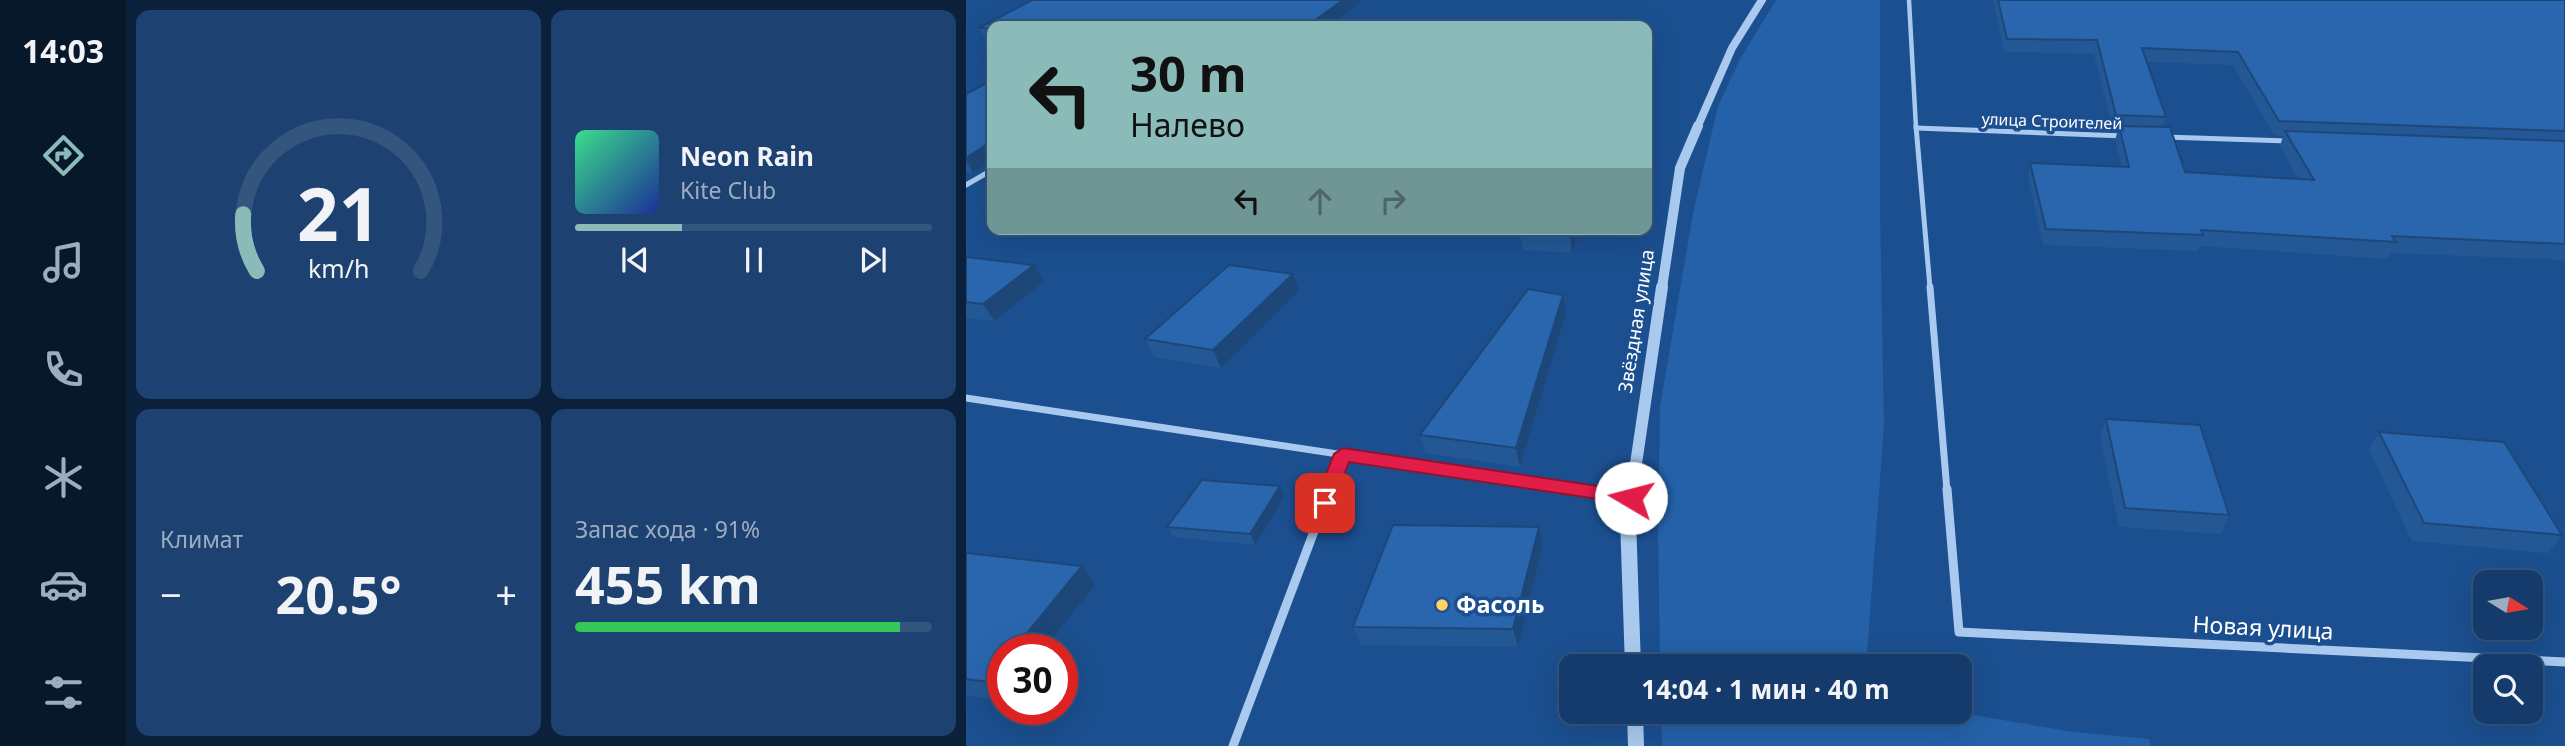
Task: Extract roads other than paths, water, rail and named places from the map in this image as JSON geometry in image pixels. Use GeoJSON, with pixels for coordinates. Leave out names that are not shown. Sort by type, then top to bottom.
{"type":"FeatureCollection","features":[{"type":"Feature","properties":{"kind":"street","name":"Звёздная улица"},"geometry":{"type":"LineString","coordinates":[[1633,654],[1628,527],[1681,168],[1732,48],[1762,0]]}},
{"type":"Feature","properties":{"kind":"street"},"geometry":{"type":"LineString","coordinates":[[1909,0],[1916,128]]}},
{"type":"Feature","properties":{"kind":"street","name":"улица Строителей"},"geometry":{"type":"LineString","coordinates":[[1916,128],[2137,136]]}},
{"type":"Feature","properties":{"kind":"street","name":"Новая улица"},"geometry":{"type":"LineString","coordinates":[[1916,128],[1959,632],[2565,662]]}},
{"type":"Feature","properties":{"kind":"street"},"geometry":{"type":"LineString","coordinates":[[2151,136],[2303,142]]}},
{"type":"Feature","properties":{"kind":"street"},"geometry":{"type":"LineString","coordinates":[[966,185],[987,173]]}},
{"type":"Feature","properties":{"kind":"street"},"geometry":{"type":"LineString","coordinates":[[966,398],[1631,498]]}},
{"type":"Feature","properties":{"kind":"street"},"geometry":{"type":"LineString","coordinates":[[1233,746],[1343,454]]}},
{"type":"Feature","properties":{"kind":"street"},"geometry":{"type":"LineString","coordinates":[[1635,724],[1636,746]]}},
{"type":"Feature","properties":{"kind":"place","name":"Фасоль"},"geometry":{"type":"Point","coordinates":[1442,605]}}]}
